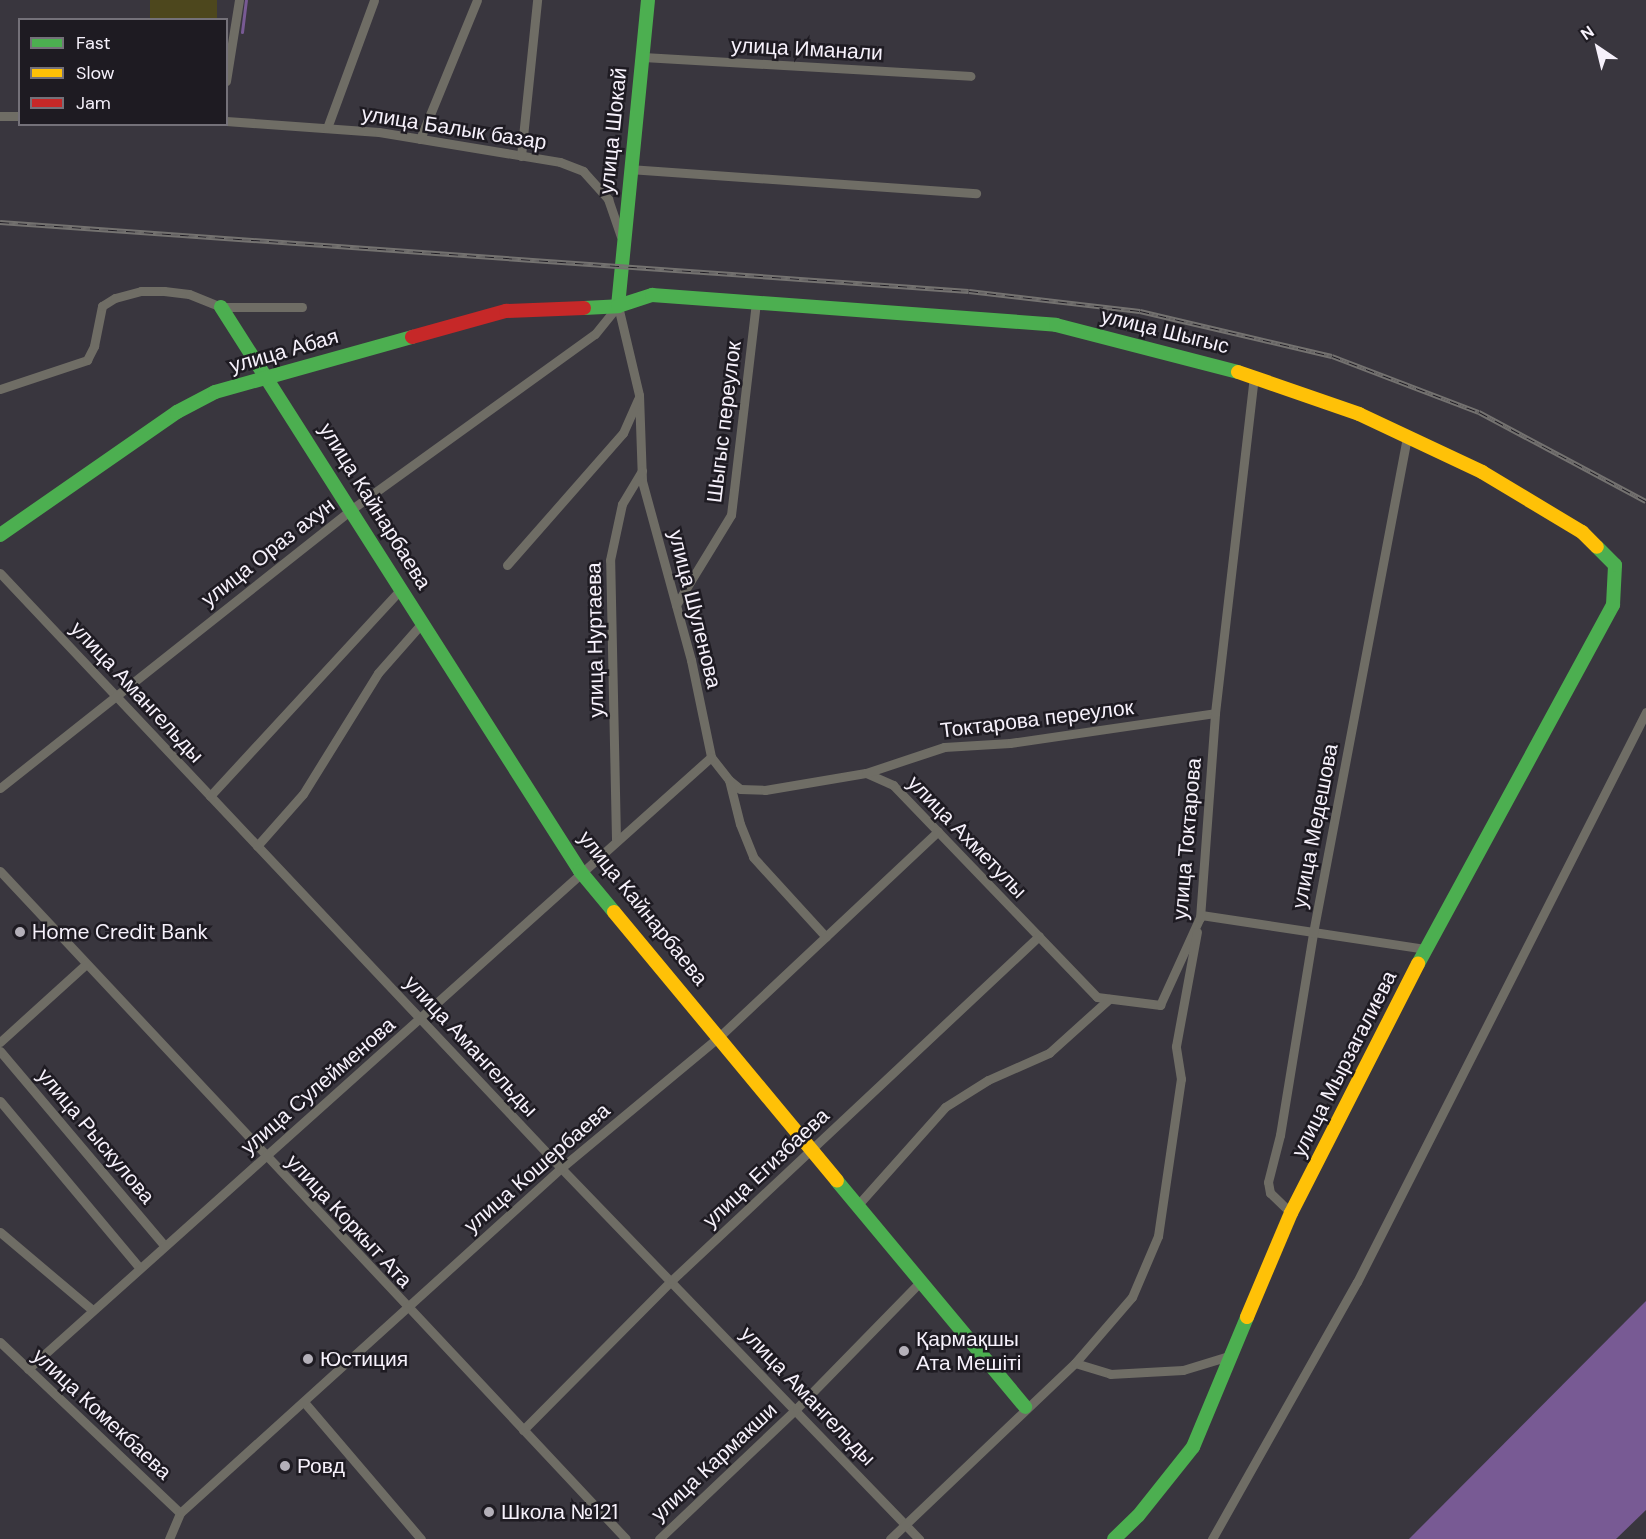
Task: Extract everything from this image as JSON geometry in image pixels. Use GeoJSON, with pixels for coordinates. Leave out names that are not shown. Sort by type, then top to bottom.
{"type":"FeatureCollection","features":[{"type":"Feature","properties":{"kind":"street"},"geometry":{"type":"LineString","coordinates":[[228,69],[239,0]]}},
{"type":"Feature","properties":{"kind":"street"},"geometry":{"type":"LineString","coordinates":[[327,128],[374,0]]}},
{"type":"Feature","properties":{"kind":"street"},"geometry":{"type":"LineString","coordinates":[[420,139],[477,0]]}},
{"type":"Feature","properties":{"kind":"street"},"geometry":{"type":"LineString","coordinates":[[521,156],[537,0]]}},
{"type":"Feature","properties":{"kind":"street","name":"улица Шокай"},"geometry":{"type":"LineString","coordinates":[[618,306],[629,169],[648,0]]}},
{"type":"Feature","properties":{"kind":"street","name":"улица Иманали"},"geometry":{"type":"LineString","coordinates":[[642,57],[970,76]]}},
{"type":"Feature","properties":{"kind":"street"},"geometry":{"type":"LineString","coordinates":[[0,116],[18,116]]}},
{"type":"Feature","properties":{"kind":"street","name":"улица Балык базар"},"geometry":{"type":"LineString","coordinates":[[228,121],[327,128],[420,139],[560,162],[583,171],[608,199],[619,221],[623,250]]}},
{"type":"Feature","properties":{"kind":"street"},"geometry":{"type":"LineString","coordinates":[[629,169],[976,193]]}},
{"type":"Feature","properties":{"kind":"street"},"geometry":{"type":"LineString","coordinates":[[0,389],[87,360],[94,346],[102,306],[115,298],[141,291],[164,291],[189,294],[221,307],[302,307]]}},
{"type":"Feature","properties":{"kind":"street","name":"улица Шыгыс"},"geometry":{"type":"LineString","coordinates":[[618,306],[652,295],[756,301],[1056,326],[1209,362],[1359,414],[1482,472],[1582,532],[1615,565],[1613,604]]}},
{"type":"Feature","properties":{"kind":"street","name":"Шыгыс переулок"},"geometry":{"type":"LineString","coordinates":[[676,605],[731,515],[756,301]]}},
{"type":"Feature","properties":{"kind":"street"},"geometry":{"type":"LineString","coordinates":[[618,306],[639,395],[642,471]]}},
{"type":"Feature","properties":{"kind":"street","name":"улица Абая"},"geometry":{"type":"LineString","coordinates":[[0,535],[177,412],[215,392],[506,311],[618,306]]}},
{"type":"Feature","properties":{"kind":"street","name":"улица Ораз ахун"},"geometry":{"type":"LineString","coordinates":[[0,788],[352,509],[595,334],[618,306]]}},
{"type":"Feature","properties":{"kind":"street","name":"улица Кайнарбаева"},"geometry":{"type":"LineString","coordinates":[[221,307],[268,377],[580,871],[720,1036],[809,1152],[1025,1407]]}},
{"type":"Feature","properties":{"kind":"street","name":"улица Токтарова"},"geometry":{"type":"LineString","coordinates":[[890,1539],[1025,1407],[1075,1363],[1122,1314],[1132,1297],[1158,1236],[1181,1079],[1176,1046],[1201,915],[1215,713],[1254,377]]}},
{"type":"Feature","properties":{"kind":"street"},"geometry":{"type":"LineString","coordinates":[[507,565],[623,433],[639,395]]}},
{"type":"Feature","properties":{"kind":"street","name":"улица Медешова"},"geometry":{"type":"LineString","coordinates":[[1291,1213],[1270,1193],[1268,1182],[1280,1135],[1313,933],[1407,436]]}},
{"type":"Feature","properties":{"kind":"street","name":"улица Шуленова"},"geometry":{"type":"LineString","coordinates":[[642,471],[711,757]]}},
{"type":"Feature","properties":{"kind":"street","name":"улица Нуртаева"},"geometry":{"type":"LineString","coordinates":[[616,840],[610,560],[622,504],[642,471]]}},
{"type":"Feature","properties":{"kind":"street","name":"улица Амангельды"},"geometry":{"type":"LineString","coordinates":[[0,573],[561,1168],[797,1408],[919,1539]]}},
{"type":"Feature","properties":{"kind":"street"},"geometry":{"type":"LineString","coordinates":[[210,796],[402,588]]}},
{"type":"Feature","properties":{"kind":"street","name":"улица Мырзагалиева"},"geometry":{"type":"LineString","coordinates":[[1114,1539],[1138,1516],[1194,1448],[1291,1213],[1426,949],[1613,604]]}},
{"type":"Feature","properties":{"kind":"street"},"geometry":{"type":"LineString","coordinates":[[257,846],[303,794],[378,673],[423,622]]}},
{"type":"Feature","properties":{"kind":"street"},"geometry":{"type":"LineString","coordinates":[[1212,1539],[1357,1282],[1646,712]]}},
{"type":"Feature","properties":{"kind":"street","name":"Токтарова переулок"},"geometry":{"type":"LineString","coordinates":[[866,773],[944,747],[1010,743],[1215,713]]}},
{"type":"Feature","properties":{"kind":"street"},"geometry":{"type":"LineString","coordinates":[[711,757],[729,780],[740,789],[765,789],[866,773]]}},
{"type":"Feature","properties":{"kind":"street","name":"улица Сулейменова"},"geometry":{"type":"LineString","coordinates":[[28,1370],[91,1309],[421,1020],[580,871],[711,757]]}},
{"type":"Feature","properties":{"kind":"street","name":"улица Ахметулы"},"geometry":{"type":"LineString","coordinates":[[866,773],[892,785],[1097,997],[1160,1005],[1201,915]]}},
{"type":"Feature","properties":{"kind":"street"},"geometry":{"type":"LineString","coordinates":[[729,780],[740,824],[753,856],[826,938]]}},
{"type":"Feature","properties":{"kind":"street","name":"улица Кошербаева"},"geometry":{"type":"LineString","coordinates":[[169,1539],[180,1513],[561,1168],[720,1036],[938,831]]}},
{"type":"Feature","properties":{"kind":"street","name":"улица Коркыт Ата"},"geometry":{"type":"LineString","coordinates":[[0,871],[406,1309],[626,1539]]}},
{"type":"Feature","properties":{"kind":"street"},"geometry":{"type":"LineString","coordinates":[[1201,915],[1426,949]]}},
{"type":"Feature","properties":{"kind":"street","name":"улица Егизбаева"},"geometry":{"type":"LineString","coordinates":[[523,1430],[672,1280],[1039,936]]}},
{"type":"Feature","properties":{"kind":"street"},"geometry":{"type":"LineString","coordinates":[[0,1042],[86,964]]}},
{"type":"Feature","properties":{"kind":"street"},"geometry":{"type":"LineString","coordinates":[[856,1207],[945,1107],[987,1080],[1049,1053],[1108,999]]}},
{"type":"Feature","properties":{"kind":"street","name":"улица Рыскулова"},"geometry":{"type":"LineString","coordinates":[[0,1050],[164,1245]]}},
{"type":"Feature","properties":{"kind":"street"},"geometry":{"type":"LineString","coordinates":[[0,1101],[140,1267]]}},
{"type":"Feature","properties":{"kind":"street"},"geometry":{"type":"LineString","coordinates":[[0,1232],[91,1309]]}},
{"type":"Feature","properties":{"kind":"street","name":"улица Кармакши"},"geometry":{"type":"LineString","coordinates":[[659,1539],[797,1408],[920,1282]]}},
{"type":"Feature","properties":{"kind":"street","name":"улица Комекбаева"},"geometry":{"type":"LineString","coordinates":[[0,1342],[180,1513]]}},
{"type":"Feature","properties":{"kind":"street"},"geometry":{"type":"LineString","coordinates":[[1075,1363],[1110,1374],[1183,1370],[1232,1355]]}},
{"type":"Feature","properties":{"kind":"street"},"geometry":{"type":"LineString","coordinates":[[304,1402],[421,1539]]}},
{"type":"Feature","properties":{"kind":"shaded area"},"geometry":{"type":"Polygon","coordinates":[[[150,0],[217,0],[217,18],[150,18],[150,0]]]}},
{"type":"Feature","properties":{"kind":"shaded area"},"geometry":{"type":"Polygon","coordinates":[[[1646,1301],[1646,1510],[1616,1539],[1409,1539],[1646,1301]]]}},
{"type":"Feature","properties":{"kind":"waterway"},"geometry":{"type":"LineString","coordinates":[[242,32],[246,0]]}},
{"type":"Feature","properties":{"kind":"railway"},"geometry":{"type":"LineString","coordinates":[[0,222],[969,291],[1140,311],[1332,356],[1479,412],[1646,501]]}},
{"type":"Feature","properties":{"kind":"traffic: fast"},"geometry":{"type":"LineString","coordinates":[[618,306],[648,0]]}},
{"type":"Feature","properties":{"kind":"traffic: fast"},"geometry":{"type":"LineString","coordinates":[[584,308],[618,306],[652,295],[1056,325],[1238,372]]}},
{"type":"Feature","properties":{"kind":"traffic: fast"},"geometry":{"type":"LineString","coordinates":[[221,307],[580,871],[614,912]]}},
{"type":"Feature","properties":{"kind":"traffic: fast"},"geometry":{"type":"LineString","coordinates":[[0,535],[177,412],[215,392],[412,337]]}},
{"type":"Feature","properties":{"kind":"traffic: fast"},"geometry":{"type":"LineString","coordinates":[[1418,964],[1613,605],[1615,565],[1597,547]]}},
{"type":"Feature","properties":{"kind":"traffic: fast"},"geometry":{"type":"LineString","coordinates":[[837,1181],[1025,1407]]}},
{"type":"Feature","properties":{"kind":"traffic: fast"},"geometry":{"type":"LineString","coordinates":[[1114,1539],[1138,1516],[1193,1447],[1247,1317]]}},
{"type":"Feature","properties":{"kind":"traffic: slow"},"geometry":{"type":"LineString","coordinates":[[1238,372],[1359,414],[1482,472],[1582,532],[1597,547]]}},
{"type":"Feature","properties":{"kind":"traffic: slow"},"geometry":{"type":"LineString","coordinates":[[614,912],[837,1181]]}},
{"type":"Feature","properties":{"kind":"traffic: slow"},"geometry":{"type":"LineString","coordinates":[[1247,1317],[1291,1213],[1418,964]]}},
{"type":"Feature","properties":{"kind":"traffic: jam"},"geometry":{"type":"LineString","coordinates":[[412,337],[506,311],[584,308]]}},
{"type":"Feature","properties":{"kind":"place","name":"Home Credit Bank"},"geometry":{"type":"Point","coordinates":[20,932]}},
{"type":"Feature","properties":{"kind":"place","name":"Қармақшы Ата Мешіті"},"geometry":{"type":"Point","coordinates":[904,1351]}},
{"type":"Feature","properties":{"kind":"place","name":"Юстиция"},"geometry":{"type":"Point","coordinates":[308,1359]}},
{"type":"Feature","properties":{"kind":"place","name":"Ровд"},"geometry":{"type":"Point","coordinates":[285,1466]}},
{"type":"Feature","properties":{"kind":"place","name":"Школа №121"},"geometry":{"type":"Point","coordinates":[489,1512]}}]}
